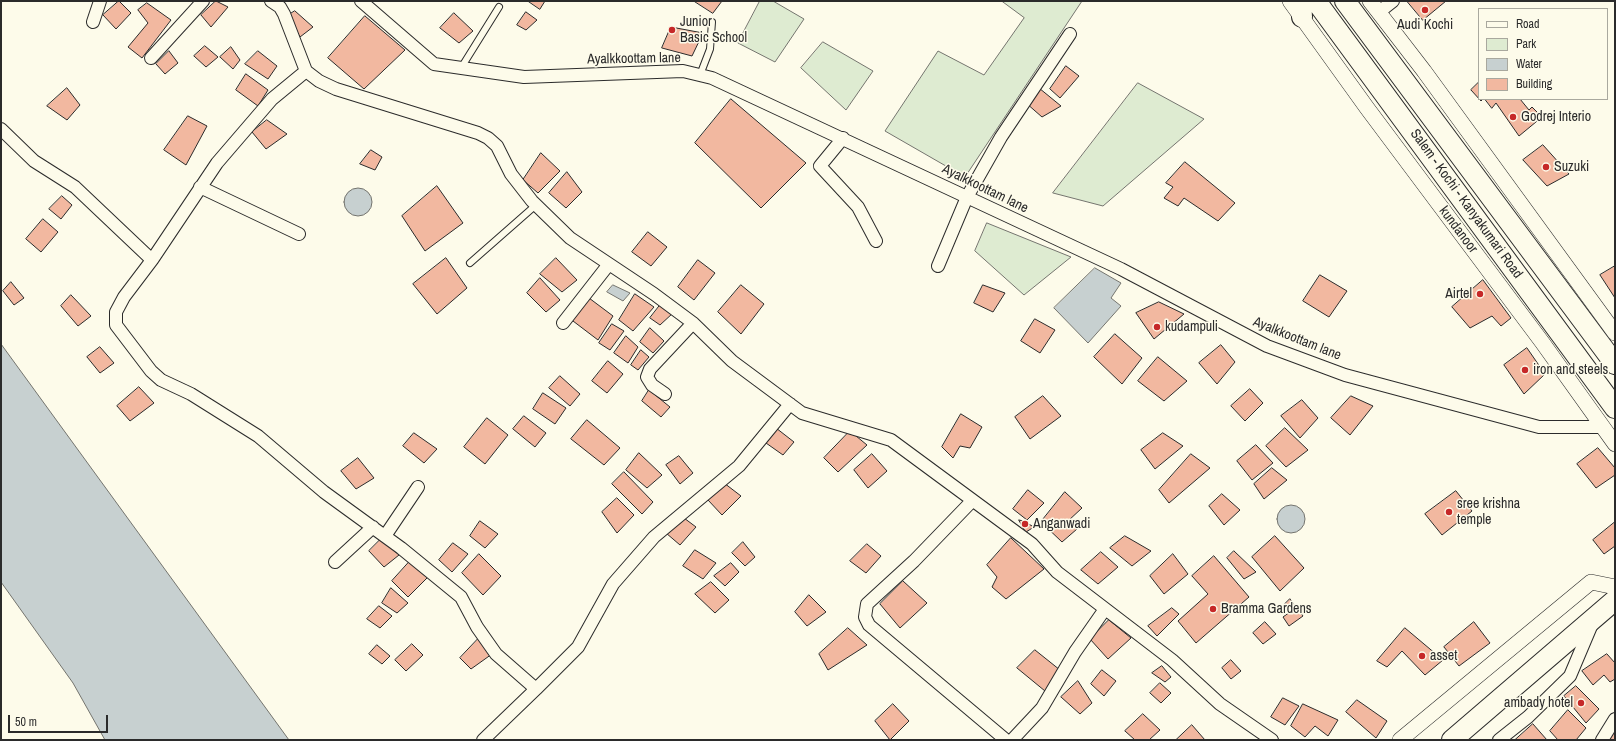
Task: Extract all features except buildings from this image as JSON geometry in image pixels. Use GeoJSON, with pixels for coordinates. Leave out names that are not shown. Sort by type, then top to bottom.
{"type":"FeatureCollection","features":[{"type":"Feature","properties":{"kind":"highway","name":"Salem - Kochi - Kanyakumari Road"},"geometry":{"type":"LineString","coordinates":[[1316,1],[1615,408]]}},
{"type":"Feature","properties":{"kind":"highway","name":"Salem - Kochi - Kanyakumari Road"},"geometry":{"type":"LineString","coordinates":[[1345,1],[1615,364]]}},
{"type":"Feature","properties":{"kind":"highway"},"geometry":{"type":"LineString","coordinates":[[1595,616],[1615,592]]}},
{"type":"Feature","properties":{"kind":"highway"},"geometry":{"type":"LineString","coordinates":[[1452,740],[1615,600]]}},
{"type":"Feature","properties":{"kind":"highway"},"geometry":{"type":"LineString","coordinates":[[1595,616],[1615,607]]}},
{"type":"Feature","properties":{"kind":"street"},"geometry":{"type":"LineString","coordinates":[[93,22],[100,1]]}},
{"type":"Feature","properties":{"kind":"street"},"geometry":{"type":"LineString","coordinates":[[151,58],[203,1]]}},
{"type":"Feature","properties":{"kind":"street"},"geometry":{"type":"LineString","coordinates":[[271,1],[280,7],[284,14],[306,71],[319,81],[336,90],[478,133],[488,138],[497,146],[511,174],[536,205],[570,238],[693,323],[732,361],[802,413],[891,440],[1032,544],[1057,572],[1172,660],[1220,704],[1272,740]]}},
{"type":"Feature","properties":{"kind":"street","name":"Ayalkkoottam lane"},"geometry":{"type":"LineString","coordinates":[[361,1],[434,64],[524,77],[683,71],[712,78],[1121,269],[1267,346],[1345,375],[1538,427],[1603,427]]}},
{"type":"Feature","properties":{"kind":"street","name":"kundanoor"},"geometry":{"type":"LineString","coordinates":[[1290,1],[1301,9],[1367,108],[1542,342],[1615,444]]}},
{"type":"Feature","properties":{"kind":"street"},"geometry":{"type":"LineString","coordinates":[[1393,1],[1375,7],[1438,90],[1615,333]]}},
{"type":"Feature","properties":{"kind":"street"},"geometry":{"type":"LineString","coordinates":[[938,266],[968,197],[1000,137],[1070,34]]}},
{"type":"Feature","properties":{"kind":"street"},"geometry":{"type":"LineString","coordinates":[[306,71],[272,99],[217,163],[152,260],[124,297],[116,312],[116,325],[151,371],[161,380],[191,394],[258,436],[324,492],[385,536],[461,597],[477,627],[496,654],[536,689]]}},
{"type":"Feature","properties":{"kind":"street"},"geometry":{"type":"LineString","coordinates":[[1,129],[34,161],[75,187],[152,260]]}},
{"type":"Feature","properties":{"kind":"street"},"geometry":{"type":"LineString","coordinates":[[843,138],[820,166],[858,207],[876,241]]}},
{"type":"Feature","properties":{"kind":"street"},"geometry":{"type":"LineString","coordinates":[[200,187],[299,234]]}},
{"type":"Feature","properties":{"kind":"street"},"geometry":{"type":"LineString","coordinates":[[563,323],[609,264]]}},
{"type":"Feature","properties":{"kind":"street"},"geometry":{"type":"LineString","coordinates":[[665,394],[652,385],[647,377],[650,369],[693,323]]}},
{"type":"Feature","properties":{"kind":"street"},"geometry":{"type":"LineString","coordinates":[[483,740],[578,647],[613,584],[654,537],[739,466],[790,404]]}},
{"type":"Feature","properties":{"kind":"street"},"geometry":{"type":"LineString","coordinates":[[385,536],[418,487]]}},
{"type":"Feature","properties":{"kind":"street"},"geometry":{"type":"LineString","coordinates":[[972,501],[914,560],[867,604],[865,617],[869,625],[1006,740]]}},
{"type":"Feature","properties":{"kind":"street"},"geometry":{"type":"LineString","coordinates":[[334,562],[373,527]]}},
{"type":"Feature","properties":{"kind":"street"},"geometry":{"type":"LineString","coordinates":[[1400,740],[1591,582],[1615,587]]}},
{"type":"Feature","properties":{"kind":"street"},"geometry":{"type":"LineString","coordinates":[[1012,740],[1042,708],[1076,652],[1105,609]]}},
{"type":"Feature","properties":{"kind":"street"},"geometry":{"type":"LineString","coordinates":[[1499,740],[1528,716],[1570,676],[1595,616]]}},
{"type":"Feature","properties":{"kind":"street"},"geometry":{"type":"LineString","coordinates":[[1602,740],[1615,719]]}},
{"type":"Feature","properties":{"kind":"lane"},"geometry":{"type":"LineString","coordinates":[[461,68],[500,7]]}},
{"type":"Feature","properties":{"kind":"lane"},"geometry":{"type":"LineString","coordinates":[[700,75],[710,49],[712,22]]}},
{"type":"Feature","properties":{"kind":"lane"},"geometry":{"type":"LineString","coordinates":[[470,263],[536,205]]}},
{"type":"Feature","properties":{"kind":"green space"},"geometry":{"type":"Polygon","coordinates":[[[760,1],[773,1],[804,19],[775,62],[738,43],[760,1]]]}},
{"type":"Feature","properties":{"kind":"green space"},"geometry":{"type":"Polygon","coordinates":[[[1002,1],[1082,1],[965,177],[885,131],[938,51],[984,75],[1024,18],[1002,1]]]}},
{"type":"Feature","properties":{"kind":"green space"},"geometry":{"type":"Polygon","coordinates":[[[823,42],[873,71],[846,110],[801,68],[823,42]]]}},
{"type":"Feature","properties":{"kind":"green space"},"geometry":{"type":"Polygon","coordinates":[[[1138,83],[1204,119],[1103,206],[1053,193],[1138,83]]]}},
{"type":"Feature","properties":{"kind":"green space"},"geometry":{"type":"Polygon","coordinates":[[[987,223],[1071,257],[1024,295],[975,251],[987,223]]]}},
{"type":"Feature","properties":{"kind":"water"},"geometry":{"type":"Polygon","coordinates":[[[358,188],[368,192],[372,202],[368,212],[358,216],[348,212],[344,202],[348,192],[358,188]]]}},
{"type":"Feature","properties":{"kind":"water"},"geometry":{"type":"Polygon","coordinates":[[[1095,268],[1121,283],[1111,298],[1121,306],[1088,343],[1054,308],[1095,268]]]}},
{"type":"Feature","properties":{"kind":"water"},"geometry":{"type":"Polygon","coordinates":[[[613,285],[630,293],[623,301],[607,292],[613,285]]]}},
{"type":"Feature","properties":{"kind":"water"},"geometry":{"type":"Polygon","coordinates":[[[1,344],[289,740],[105,740],[73,683],[1,582],[1,344]]]}},
{"type":"Feature","properties":{"kind":"water"},"geometry":{"type":"Polygon","coordinates":[[[1291,505],[1301,509],[1305,519],[1301,529],[1291,533],[1281,529],[1277,519],[1281,509],[1291,505]]]}},
{"type":"Feature","properties":{"kind":"place","name":"Audi Kochi"},"geometry":{"type":"Point","coordinates":[1425,10]}},
{"type":"Feature","properties":{"kind":"place","name":"Junior Basic School"},"geometry":{"type":"Point","coordinates":[672,30]}},
{"type":"Feature","properties":{"kind":"place","name":"Godrej Interio"},"geometry":{"type":"Point","coordinates":[1513,117]}},
{"type":"Feature","properties":{"kind":"place","name":"Suzuki"},"geometry":{"type":"Point","coordinates":[1546,167]}},
{"type":"Feature","properties":{"kind":"place","name":"Airtel"},"geometry":{"type":"Point","coordinates":[1480,294]}},
{"type":"Feature","properties":{"kind":"place","name":"kudampuli"},"geometry":{"type":"Point","coordinates":[1157,327]}},
{"type":"Feature","properties":{"kind":"place","name":"iron and steels"},"geometry":{"type":"Point","coordinates":[1525,370]}},
{"type":"Feature","properties":{"kind":"place","name":"sree krishna temple"},"geometry":{"type":"Point","coordinates":[1449,512]}},
{"type":"Feature","properties":{"kind":"place","name":"Anganwadi"},"geometry":{"type":"Point","coordinates":[1025,524]}},
{"type":"Feature","properties":{"kind":"place","name":"Bramma Gardens"},"geometry":{"type":"Point","coordinates":[1213,609]}},
{"type":"Feature","properties":{"kind":"place","name":"asset"},"geometry":{"type":"Point","coordinates":[1422,656]}},
{"type":"Feature","properties":{"kind":"place","name":"ambady hotel"},"geometry":{"type":"Point","coordinates":[1581,703]}}]}
